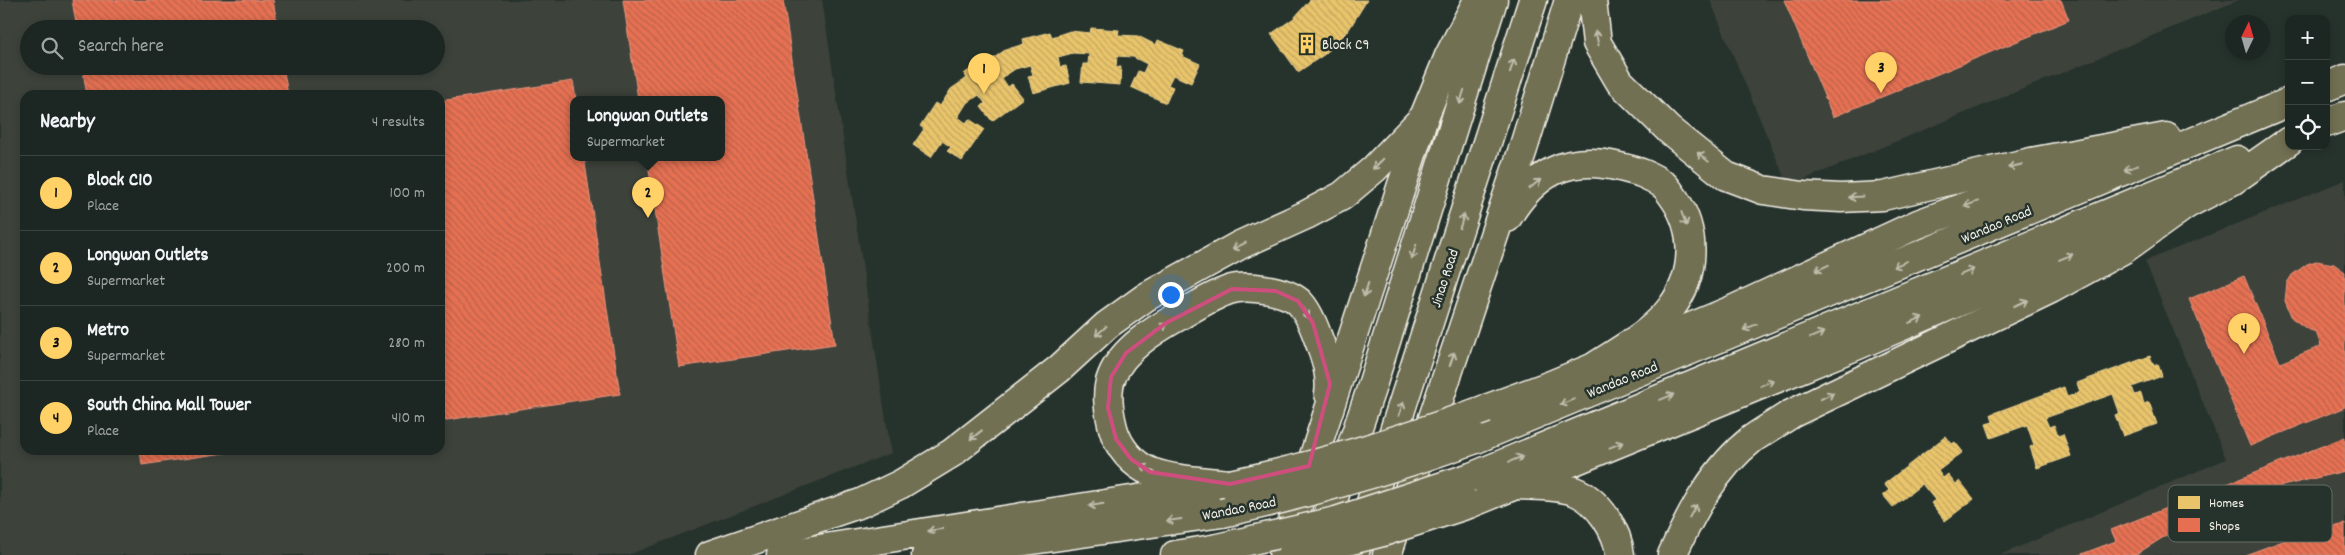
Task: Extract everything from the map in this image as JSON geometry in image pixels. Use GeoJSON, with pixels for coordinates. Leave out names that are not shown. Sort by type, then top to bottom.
{"type":"FeatureCollection","features":[{"type":"Feature","properties":{"kind":"main road"},"geometry":{"type":"LineString","coordinates":[[1282,555],[1326,414],[1424,117],[1450,56],[1478,0]]}},
{"type":"Feature","properties":{"kind":"main road"},"geometry":{"type":"LineString","coordinates":[[1314,555],[1370,392],[1492,0]]}},
{"type":"Feature","properties":{"kind":"main road","name":"Jinao Road"},"geometry":{"type":"LineString","coordinates":[[1354,555],[1534,0]]}},
{"type":"Feature","properties":{"kind":"main road"},"geometry":{"type":"LineString","coordinates":[[1387,555],[1523,149],[1569,0]]}},
{"type":"Feature","properties":{"kind":"main road"},"geometry":{"type":"LineString","coordinates":[[1592,0],[1597,43],[1620,82],[1669,130],[1726,176],[1763,190],[1803,196],[1841,198],[1884,196],[2031,162],[2166,137]]}},
{"type":"Feature","properties":{"kind":"main road"},"geometry":{"type":"LineString","coordinates":[[2330,85],[2345,79]]}},
{"type":"Feature","properties":{"kind":"main road"},"geometry":{"type":"LineString","coordinates":[[781,555],[1230,484],[1288,472],[1353,454],[1414,435],[1486,409],[1597,365],[1732,310],[1918,224],[2096,158],[2281,105]]}},
{"type":"Feature","properties":{"kind":"main road","name":"Wandao Road"},"geometry":{"type":"LineString","coordinates":[[926,555],[1222,513],[1289,498],[1415,461],[1476,439],[2281,105]]}},
{"type":"Feature","properties":{"kind":"main road"},"geometry":{"type":"LineString","coordinates":[[2330,122],[2345,116]]}},
{"type":"Feature","properties":{"kind":"main road"},"geometry":{"type":"LineString","coordinates":[[710,555],[861,503],[901,484],[952,454],[1059,369],[1107,326],[1146,297],[1240,245],[1306,215],[1342,196],[1374,169],[1424,117]]}},
{"type":"Feature","properties":{"kind":"main road"},"geometry":{"type":"LineString","coordinates":[[1174,555],[1213,549],[1336,521],[1471,477],[2285,142]]}},
{"type":"Feature","properties":{"kind":"main road"},"geometry":{"type":"LineString","coordinates":[[1292,555],[1383,532],[1468,504],[1894,329],[2187,204],[2232,181],[2285,143]]}},
{"type":"Feature","properties":{"kind":"main road"},"geometry":{"type":"LineString","coordinates":[[1487,252],[1520,197],[1552,171],[1584,161],[1610,164],[1643,172],[1666,187],[1680,207],[1690,234],[1691,259],[1686,283],[1660,322],[1597,365]]}},
{"type":"Feature","properties":{"kind":"main road"},"geometry":{"type":"LineString","coordinates":[[1672,555],[1692,512],[1716,476],[1752,440],[1800,410],[2051,289],[2124,249],[2187,204]]}},
{"type":"Feature","properties":{"kind":"main road"},"geometry":{"type":"LineString","coordinates":[[1230,484],[1177,478],[1150,472],[1130,459],[1116,439],[1108,408],[1111,377],[1126,353],[1166,323],[1214,296],[1232,289],[1252,288],[1276,291],[1298,301],[1313,323],[1327,363],[1330,384],[1326,414]]}},
{"type":"Feature","properties":{"kind":"main road"},"geometry":{"type":"LineString","coordinates":[[1516,485],[1543,486],[1574,492],[1592,504],[1610,524],[1619,546],[1620,555]]}},
{"type":"Feature","properties":{"kind":"highlighted area"},"geometry":{"type":"Polygon","coordinates":[[[1232,289],[1276,291],[1298,301],[1313,323],[1330,384],[1309,466],[1230,484],[1150,472],[1131,459],[1116,439],[1108,408],[1111,377],[1126,353],[1166,323],[1232,289]]]}},
{"type":"Feature","properties":{"kind":"shaded area"},"geometry":{"type":"Polygon","coordinates":[[[0,0],[822,0],[891,453],[628,555],[0,555],[0,0]]]}},
{"type":"Feature","properties":{"kind":"shaded area"},"geometry":{"type":"Polygon","coordinates":[[[1710,0],[2239,0],[1788,186],[1710,0]]]}},
{"type":"Feature","properties":{"kind":"shaded area"},"geometry":{"type":"Polygon","coordinates":[[[2345,180],[2345,555],[2000,555],[2226,459],[2145,261],[2345,180]]]}},
{"type":"Feature","properties":{"kind":"building: Homes","name":"Block C9"},"geometry":{"type":"Polygon","coordinates":[[[1310,0],[1367,0],[1348,31],[1325,54],[1298,72],[1271,34],[1294,18],[1310,0]]]}},
{"type":"Feature","properties":{"kind":"building: Homes"},"geometry":{"type":"Polygon","coordinates":[[[1091,28],[1119,30],[1118,35],[1138,36],[1156,45],[1158,40],[1184,51],[1182,56],[1200,64],[1191,83],[1173,75],[1168,85],[1173,87],[1166,103],[1131,87],[1138,71],[1143,73],[1147,64],[1133,57],[1117,56],[1116,67],[1121,67],[1120,85],[1081,82],[1083,64],[1088,64],[1089,54],[1073,53],[1058,57],[1060,67],[1066,66],[1070,83],[1033,93],[1028,76],[1033,75],[1030,65],[1015,69],[1002,78],[1008,87],[1012,84],[1023,98],[992,121],[981,107],[985,103],[979,95],[966,104],[958,117],[966,123],[969,119],[984,129],[962,161],[947,151],[951,147],[942,141],[931,157],[913,145],[924,129],[920,126],[935,103],[940,106],[951,89],[967,78],[964,74],[986,57],[990,61],[1005,50],[1024,44],[1023,39],[1050,32],[1052,37],[1070,31],[1090,33],[1091,28]]]}},
{"type":"Feature","properties":{"kind":"building: Homes"},"geometry":{"type":"Polygon","coordinates":[[[2150,356],[2154,366],[2158,364],[2162,376],[2132,387],[2135,395],[2141,393],[2144,404],[2149,402],[2157,424],[2123,436],[2115,415],[2120,414],[2113,394],[2045,418],[2049,427],[2054,425],[2058,436],[2063,434],[2071,456],[2037,468],[2030,447],[2034,445],[2027,425],[1991,438],[1986,424],[1993,422],[1991,414],[2064,387],[2067,397],[2073,395],[2080,392],[2077,383],[2150,356]]]}},
{"type":"Feature","properties":{"kind":"building: Homes"},"geometry":{"type":"Polygon","coordinates":[[[1946,436],[1952,444],[1955,442],[1963,452],[1938,471],[1943,478],[1948,474],[1956,484],[1960,481],[1974,499],[1945,521],[1931,503],[1935,500],[1922,484],[1893,507],[1883,495],[1889,490],[1884,484],[1946,436]]]}},
{"type":"Feature","properties":{"kind":"building: Shops"},"geometry":{"type":"Polygon","coordinates":[[[72,0],[273,0],[276,20],[75,20],[72,0]]]}},
{"type":"Feature","properties":{"kind":"building: Shops"},"geometry":{"type":"Polygon","coordinates":[[[623,0],[783,0],[835,344],[679,367],[648,161],[725,161],[725,96],[638,96],[623,0]]]}},
{"type":"Feature","properties":{"kind":"building: Shops"},"geometry":{"type":"Polygon","coordinates":[[[1784,0],[2061,0],[2069,20],[1833,117],[1784,0]]]}},
{"type":"Feature","properties":{"kind":"building: Shops"},"geometry":{"type":"Polygon","coordinates":[[[84,75],[285,75],[287,90],[86,90],[84,75]]]}},
{"type":"Feature","properties":{"kind":"building: Shops"},"geometry":{"type":"Polygon","coordinates":[[[573,81],[576,96],[570,96],[570,161],[585,161],[620,394],[445,420],[445,100],[573,81]]]}},
{"type":"Feature","properties":{"kind":"building: Shops"},"geometry":{"type":"Polygon","coordinates":[[[2316,261],[2334,264],[2345,272],[2345,407],[2250,446],[2189,299],[2244,276],[2280,363],[2321,346],[2316,332],[2307,329],[2292,318],[2285,301],[2287,283],[2292,275],[2307,264],[2316,261]]]}},
{"type":"Feature","properties":{"kind":"building: Shops"},"geometry":{"type":"Polygon","coordinates":[[[2345,437],[2345,471],[2286,485],[2224,485],[2345,437]]]}},
{"type":"Feature","properties":{"kind":"building: Shops"},"geometry":{"type":"Polygon","coordinates":[[[141,455],[211,455],[142,465],[141,455]]]}},
{"type":"Feature","properties":{"kind":"building: Shops"},"geometry":{"type":"Polygon","coordinates":[[[2168,507],[2168,534],[2135,555],[2079,555],[2116,541],[2111,530],[2168,507]]]}},
{"type":"Feature","properties":{"kind":"building: Shops"},"geometry":{"type":"Polygon","coordinates":[[[2345,524],[2345,555],[2245,555],[2280,542],[2332,542],[2332,527],[2345,524]]]}},
{"type":"Feature","properties":{"kind":"place","name":"Block C9"},"geometry":{"type":"Point","coordinates":[1307,44]}},
{"type":"Feature","properties":{"kind":"place","name":"Metro"},"geometry":{"type":"Point","coordinates":[1881,93]}},
{"type":"Feature","properties":{"kind":"place","name":"Block C10"},"geometry":{"type":"Point","coordinates":[984,94]}},
{"type":"Feature","properties":{"kind":"place","name":"Longwan Outlets"},"geometry":{"type":"Point","coordinates":[648,218]}},
{"type":"Feature","properties":{"kind":"place","name":"South China Mall Tower"},"geometry":{"type":"Point","coordinates":[2244,354]}}]}
